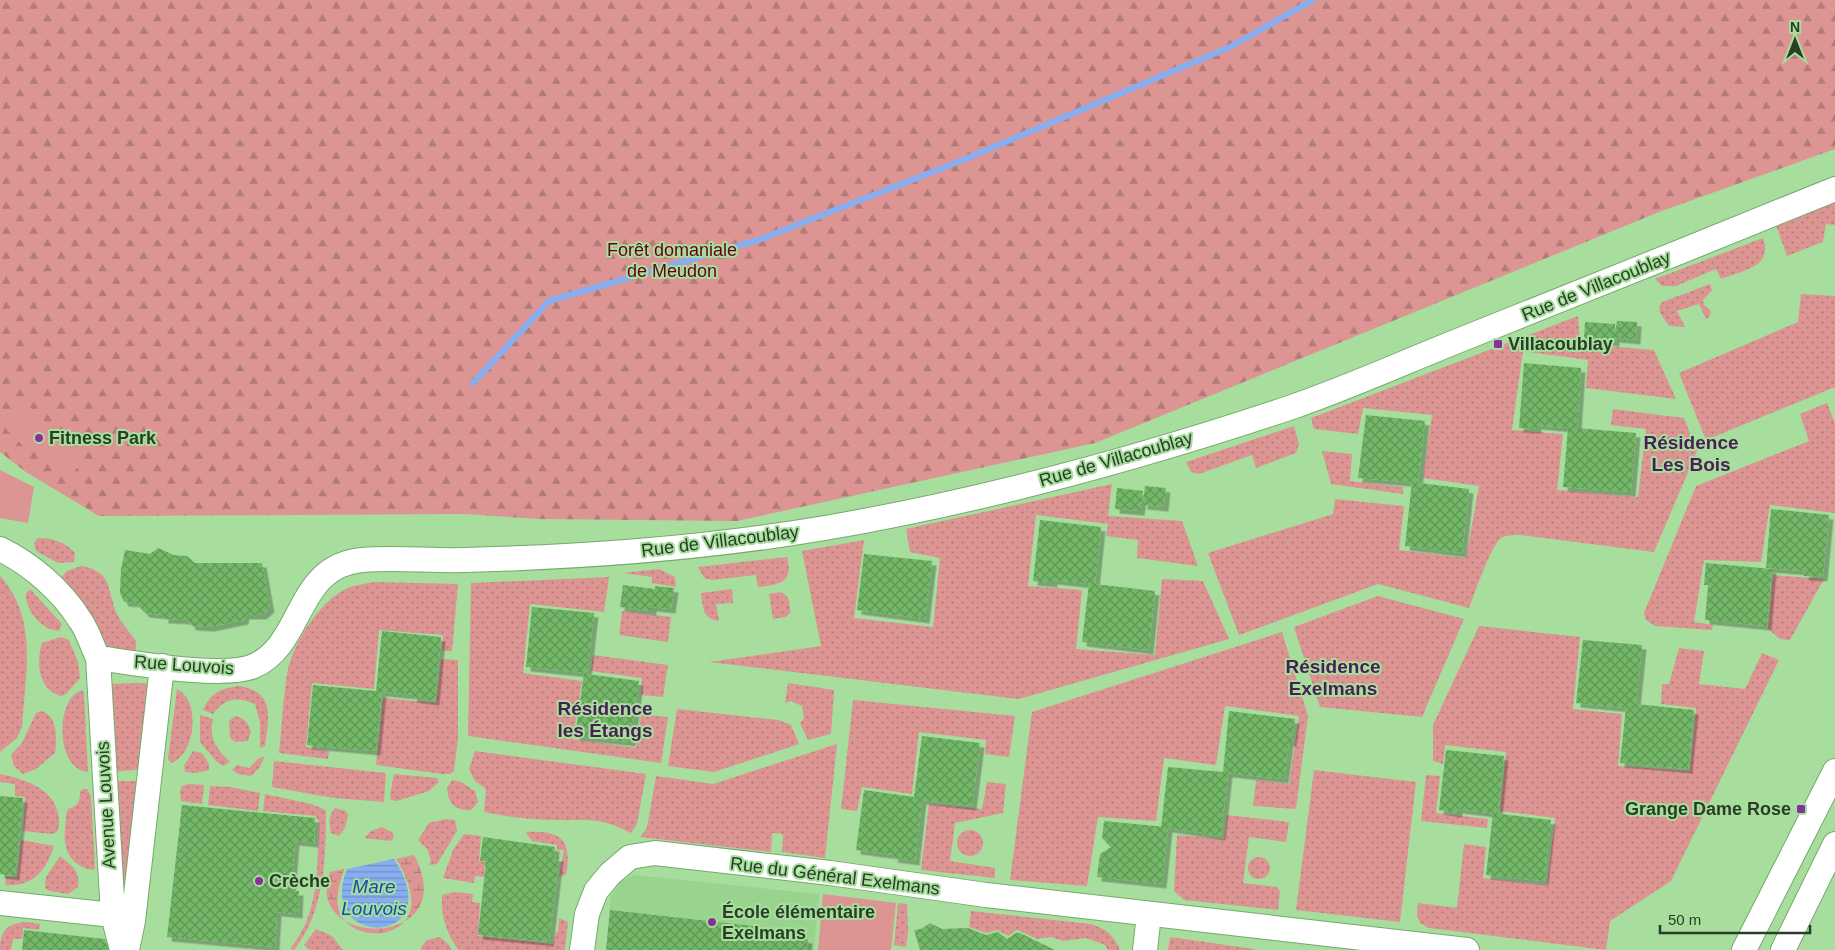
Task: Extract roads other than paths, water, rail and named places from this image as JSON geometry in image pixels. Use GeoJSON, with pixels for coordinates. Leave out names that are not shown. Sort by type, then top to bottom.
{"type":"FeatureCollection","features":[{"type":"Feature","properties":{"kind":"street","name":"Rue de Villacoublay"},"geometry":{"type":"LineString","coordinates":[[358,560],[464,560],[620,552],[696,545],[823,528],[902,513],[1060,477],[1170,446],[1294,406],[1835,189]]}},
{"type":"Feature","properties":{"kind":"street"},"geometry":{"type":"LineString","coordinates":[[5,552],[34,571],[67,602],[81,620],[98,658]]}},
{"type":"Feature","properties":{"kind":"street","name":"Rue Louvois"},"geometry":{"type":"LineString","coordinates":[[98,658],[226,672],[251,668],[268,658],[282,644],[301,606],[319,580],[334,568],[358,560]]}},
{"type":"Feature","properties":{"kind":"street","name":"Avenue Louvois"},"geometry":{"type":"LineString","coordinates":[[98,658],[127,950]]}},
{"type":"Feature","properties":{"kind":"street","name":"Avenue Louvois"},"geometry":{"type":"LineString","coordinates":[[122,950],[123,918],[162,666]]}},
{"type":"Feature","properties":{"kind":"street"},"geometry":{"type":"LineString","coordinates":[[1744,950],[1835,771]]}},
{"type":"Feature","properties":{"kind":"street"},"geometry":{"type":"LineString","coordinates":[[1783,950],[1835,844]]}},
{"type":"Feature","properties":{"kind":"street","name":"Rue du Général Exelmans"},"geometry":{"type":"LineString","coordinates":[[582,950],[587,914],[596,891],[610,874],[630,857],[655,853],[1149,914],[1467,950]]}},
{"type":"Feature","properties":{"kind":"street"},"geometry":{"type":"LineString","coordinates":[[0,903],[123,918]]}},
{"type":"Feature","properties":{"kind":"street"},"geometry":{"type":"LineString","coordinates":[[1145,950],[1149,914]]}},
{"type":"Feature","properties":{"kind":"water","name":"Mare Louvois"},"geometry":{"type":"Polygon","coordinates":[[[394,859],[407,888],[406,909],[396,922],[380,927],[363,925],[349,914],[342,895],[347,869],[394,859]]]}},
{"type":"Feature","properties":{"kind":"waterway"},"geometry":{"type":"LineString","coordinates":[[473,383],[549,301],[758,240],[958,162],[1230,47],[1313,0]]}},
{"type":"Feature","properties":{"kind":"place","name":"Villacoublay"},"geometry":{"type":"Point","coordinates":[1498,344]}},
{"type":"Feature","properties":{"kind":"place","name":"Fitness Park"},"geometry":{"type":"Point","coordinates":[39,438]}},
{"type":"Feature","properties":{"kind":"place","name":"Grange Dame Rose"},"geometry":{"type":"Point","coordinates":[1801,809]}},
{"type":"Feature","properties":{"kind":"place","name":"Crèche"},"geometry":{"type":"Point","coordinates":[259,881]}},
{"type":"Feature","properties":{"kind":"place","name":"École élémentaire Exelmans"},"geometry":{"type":"Point","coordinates":[712,922]}},
{"type":"Feature","properties":{"kind":"district","name":"Résidence Les Bois"},"geometry":{"type":"Point","coordinates":[1691,453]}},
{"type":"Feature","properties":{"kind":"district","name":"Résidence Exelmans"},"geometry":{"type":"Point","coordinates":[1333,677]}},
{"type":"Feature","properties":{"kind":"district","name":"Résidence les Étangs"},"geometry":{"type":"Point","coordinates":[605,719]}},
{"type":"Feature","properties":{"kind":"park label","name":"Forêt domaniale de Meudon"},"geometry":{"type":"Point","coordinates":[672,260]}}]}
